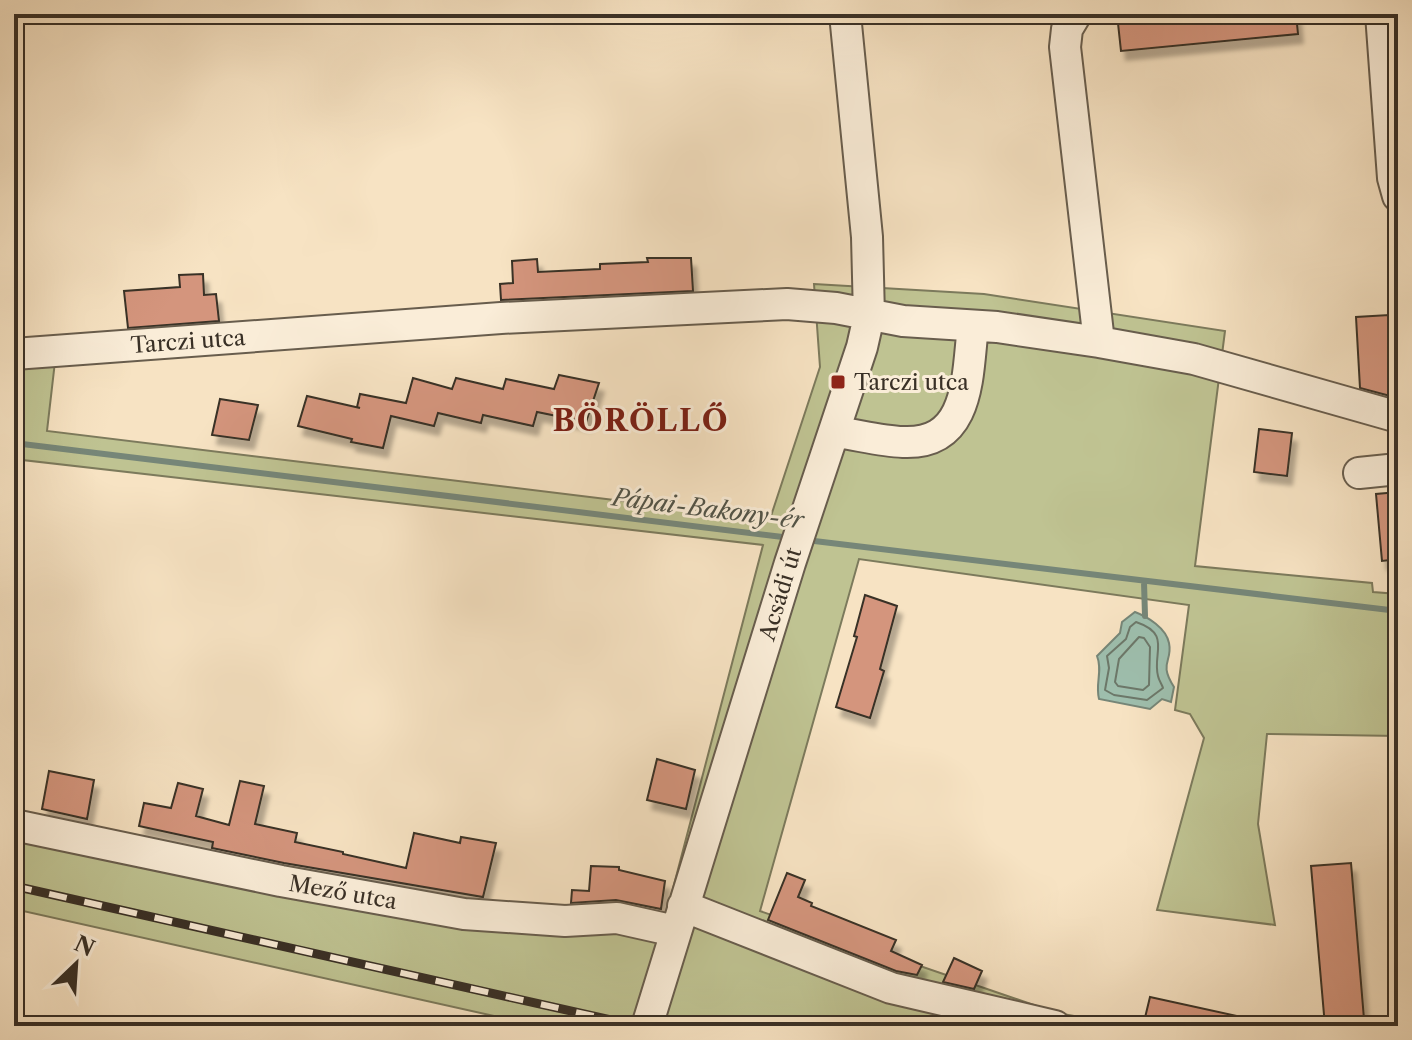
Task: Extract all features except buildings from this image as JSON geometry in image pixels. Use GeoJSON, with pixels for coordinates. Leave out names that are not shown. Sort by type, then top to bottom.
{"type":"FeatureCollection","features":[{"type":"Feature","properties":{"kind":"street","name":"Acsádi út"},"geometry":{"type":"LineString","coordinates":[[647,1026],[803,521],[836,432],[869,316],[867,237],[845,14]]}},
{"type":"Feature","properties":{"kind":"street"},"geometry":{"type":"LineString","coordinates":[[1076,14],[1067,29],[1065,47],[1099,342]]}},
{"type":"Feature","properties":{"kind":"street"},"geometry":{"type":"LineString","coordinates":[[1381,14],[1393,178],[1398,196]]}},
{"type":"Feature","properties":{"kind":"street","name":"Tarczi utca"},"geometry":{"type":"LineString","coordinates":[[14,354],[501,318],[787,304],[836,308],[869,316],[997,327],[1194,359],[1398,417]]}},
{"type":"Feature","properties":{"kind":"street"},"geometry":{"type":"LineString","coordinates":[[836,432],[903,442],[920,441],[942,434],[959,411],[964,394],[973,326]]}},
{"type":"Feature","properties":{"kind":"street"},"geometry":{"type":"LineString","coordinates":[[1359,473],[1398,469]]}},
{"type":"Feature","properties":{"kind":"street","name":"Mező utca"},"geometry":{"type":"LineString","coordinates":[[14,825],[281,881],[464,914],[565,921],[679,919],[891,988],[1055,1026]]}},
{"type":"Feature","properties":{"kind":"green space"},"geometry":{"type":"Polygon","coordinates":[[[814,284],[984,294],[1225,331],[1195,566],[1372,583],[1373,592],[1398,594],[1398,736],[1267,734],[1258,824],[1275,925],[1157,910],[1204,738],[1190,714],[1175,710],[1189,605],[859,559],[760,911],[1057,1013],[1131,1026],[539,1026],[14,909],[14,811],[452,907],[665,919],[763,545],[14,459],[14,347],[57,344],[47,431],[770,519],[820,367],[814,284]]]}},
{"type":"Feature","properties":{"kind":"water"},"geometry":{"type":"Polygon","coordinates":[[[1135,612],[1160,628],[1169,643],[1166,667],[1174,687],[1171,702],[1162,699],[1150,709],[1099,699],[1098,693],[1097,656],[1120,633],[1122,622],[1135,612]]]}},
{"type":"Feature","properties":{"kind":"waterway","name":"Pápai-Bakony-ér"},"geometry":{"type":"LineString","coordinates":[[14,443],[791,538]]}},
{"type":"Feature","properties":{"kind":"waterway","name":"Pápai-Bakony-ér"},"geometry":{"type":"LineString","coordinates":[[806,540],[1398,611]]}},
{"type":"Feature","properties":{"kind":"waterway"},"geometry":{"type":"LineString","coordinates":[[1144,582],[1145,616]]}},
{"type":"Feature","properties":{"kind":"railway"},"geometry":{"type":"LineString","coordinates":[[14,886],[638,1026]]}},
{"type":"Feature","properties":{"kind":"place","name":"Tarczi utca"},"geometry":{"type":"Point","coordinates":[838,382]}},
{"type":"Feature","properties":{"kind":"district","name":"BÖRÖLLŐ"},"geometry":{"type":"Point","coordinates":[641,421]}}]}
